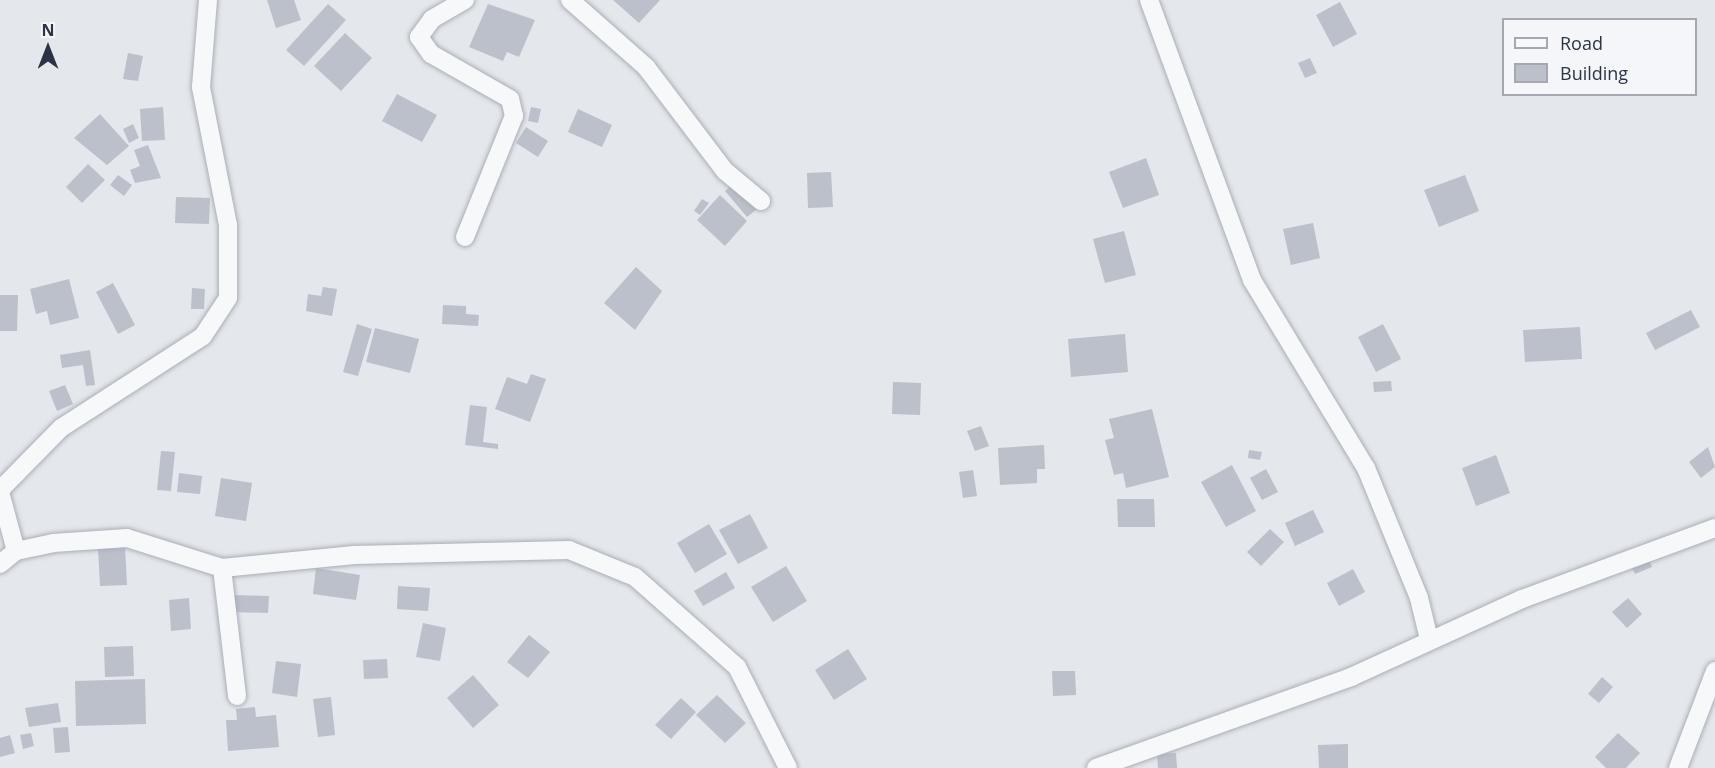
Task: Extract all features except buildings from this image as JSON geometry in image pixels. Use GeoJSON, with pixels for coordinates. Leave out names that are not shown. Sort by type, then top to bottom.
{"type":"FeatureCollection","features":[{"type":"Feature","properties":{"kind":"street"},"geometry":{"type":"LineString","coordinates":[[16,551],[0,491],[61,428],[203,336],[228,298],[228,225],[201,87],[208,0]]}},
{"type":"Feature","properties":{"kind":"street"},"geometry":{"type":"LineString","coordinates":[[465,0],[432,18],[419,37],[431,54],[510,99],[514,117],[465,237]]}},
{"type":"Feature","properties":{"kind":"street"},"geometry":{"type":"LineString","coordinates":[[570,0],[646,67],[725,171],[761,201]]}},
{"type":"Feature","properties":{"kind":"street"},"geometry":{"type":"LineString","coordinates":[[1149,0],[1252,280],[1366,468],[1419,598],[1429,639]]}},
{"type":"Feature","properties":{"kind":"street"},"geometry":{"type":"LineString","coordinates":[[1096,768],[1351,677],[1429,639],[1614,562],[1715,528]]}},
{"type":"Feature","properties":{"kind":"street"},"geometry":{"type":"LineString","coordinates":[[0,564],[16,551],[127,538],[222,568],[354,555],[569,550],[635,577],[738,667],[788,768]]}},
{"type":"Feature","properties":{"kind":"street"},"geometry":{"type":"LineString","coordinates":[[222,568],[237,696]]}},
{"type":"Feature","properties":{"kind":"street"},"geometry":{"type":"LineString","coordinates":[[1678,768],[1715,671]]}}]}
